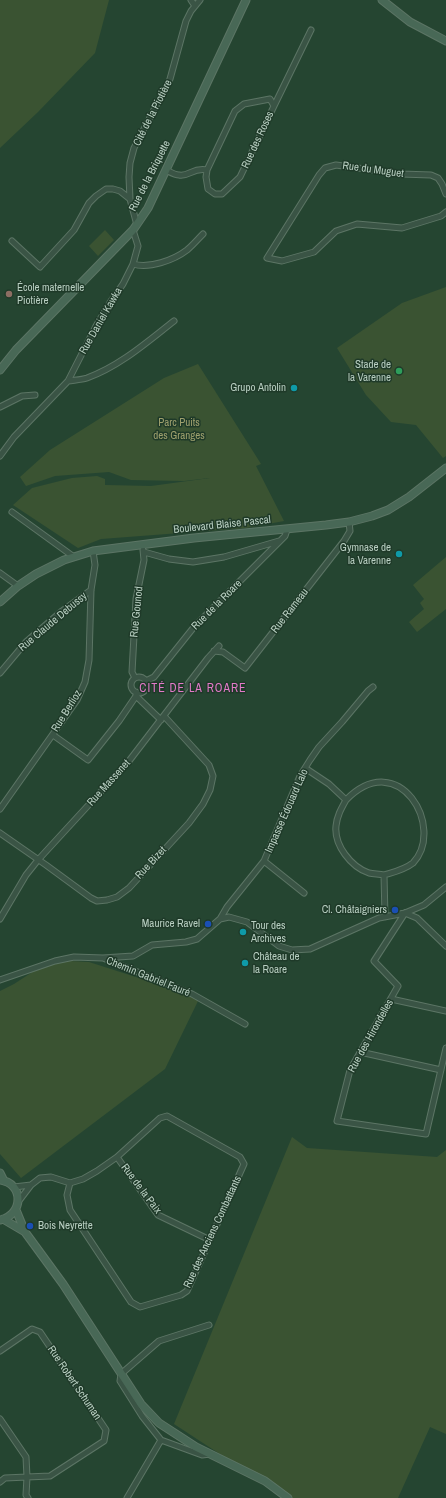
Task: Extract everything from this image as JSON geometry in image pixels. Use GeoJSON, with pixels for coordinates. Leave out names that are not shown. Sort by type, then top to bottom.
{"type":"FeatureCollection","features":[{"type":"Feature","properties":{"kind":"main road","name":"Rue de la Briquette"},"geometry":{"type":"LineString","coordinates":[[0,370],[16,350],[135,227],[148,208],[246,0]]}},
{"type":"Feature","properties":{"kind":"main road"},"geometry":{"type":"LineString","coordinates":[[382,0],[410,22],[446,41]]}},
{"type":"Feature","properties":{"kind":"main road","name":"Boulevard Blaise Pascal"},"geometry":{"type":"LineString","coordinates":[[0,602],[18,586],[36,574],[64,560],[93,551],[143,549],[194,538],[287,530],[349,522],[372,516],[399,504],[446,468]]}},
{"type":"Feature","properties":{"kind":"main road"},"geometry":{"type":"LineString","coordinates":[[0,1173],[2,1181],[14,1187],[17,1192],[18,1202],[16,1210],[12,1215],[1,1220]]}},
{"type":"Feature","properties":{"kind":"main road"},"geometry":{"type":"LineString","coordinates":[[16,1210],[25,1232],[63,1284],[141,1404],[159,1423],[178,1436],[210,1454],[265,1481],[288,1498]]}},
{"type":"Feature","properties":{"kind":"main road"},"geometry":{"type":"LineString","coordinates":[[1,1220],[25,1232]]}},
{"type":"Feature","properties":{"kind":"street"},"geometry":{"type":"LineString","coordinates":[[191,0],[195,6]]}},
{"type":"Feature","properties":{"kind":"street","name":"Cité de la Piotière"},"geometry":{"type":"LineString","coordinates":[[135,227],[130,199],[129,177],[130,163],[134,148],[170,79],[186,21],[191,11],[200,0]]}},
{"type":"Feature","properties":{"kind":"street"},"geometry":{"type":"LineString","coordinates":[[274,106],[311,30]]}},
{"type":"Feature","properties":{"kind":"street","name":"Rue des Roses"},"geometry":{"type":"LineString","coordinates":[[270,99],[274,106],[240,177],[222,194],[215,194],[208,189],[206,177],[207,170],[235,111],[244,104],[270,99]]}},
{"type":"Feature","properties":{"kind":"street","name":"Rue du Muguet"},"geometry":{"type":"LineString","coordinates":[[446,194],[438,178],[430,175],[401,174],[336,165],[325,168],[319,175],[267,258],[282,261],[314,252],[336,230],[357,224],[402,228],[441,216],[446,212]]}},
{"type":"Feature","properties":{"kind":"street"},"geometry":{"type":"LineString","coordinates":[[166,170],[179,175],[185,175],[201,168],[207,170]]}},
{"type":"Feature","properties":{"kind":"street"},"geometry":{"type":"LineString","coordinates":[[12,241],[40,266],[74,230],[89,203],[96,196],[106,189],[113,189],[120,191],[130,199]]}},
{"type":"Feature","properties":{"kind":"street","name":"Rue Daniel Kawka"},"geometry":{"type":"LineString","coordinates":[[0,456],[14,437],[69,379],[107,307],[123,284],[133,264],[138,246],[135,227]]}},
{"type":"Feature","properties":{"kind":"street"},"geometry":{"type":"LineString","coordinates":[[133,264],[150,266],[166,262],[187,250],[203,234]]}},
{"type":"Feature","properties":{"kind":"street"},"geometry":{"type":"LineString","coordinates":[[69,379],[86,378],[115,364],[149,341],[174,321]]}},
{"type":"Feature","properties":{"kind":"street"},"geometry":{"type":"LineString","coordinates":[[0,407],[22,396],[35,395]]}},
{"type":"Feature","properties":{"kind":"street"},"geometry":{"type":"LineString","coordinates":[[12,512],[74,557]]}},
{"type":"Feature","properties":{"kind":"street","name":"Rue Rameau"},"geometry":{"type":"LineString","coordinates":[[214,651],[224,652],[245,668],[344,541],[350,532],[349,522]]}},
{"type":"Feature","properties":{"kind":"street","name":"Rue de la Roare"},"geometry":{"type":"LineString","coordinates":[[52,735],[88,760],[119,721],[136,694],[144,691],[146,688],[146,681],[154,677],[194,627],[285,536],[287,530]]}},
{"type":"Feature","properties":{"kind":"street","name":"Boulevard Blaise Pascal"},"geometry":{"type":"LineString","coordinates":[[143,549],[169,560],[193,562],[224,557],[280,541]]}},
{"type":"Feature","properties":{"kind":"street","name":"Rue Gounod"},"geometry":{"type":"LineString","coordinates":[[135,678],[132,672],[136,599],[144,560],[143,549]]}},
{"type":"Feature","properties":{"kind":"street","name":"Rue Berlioz"},"geometry":{"type":"LineString","coordinates":[[0,809],[77,700],[85,682],[89,660],[91,590],[95,565],[93,551]]}},
{"type":"Feature","properties":{"kind":"street"},"geometry":{"type":"LineString","coordinates":[[0,573],[18,586]]}},
{"type":"Feature","properties":{"kind":"street","name":"Rue Claude Debussy"},"geometry":{"type":"LineString","coordinates":[[0,673],[26,642],[91,590]]}},
{"type":"Feature","properties":{"kind":"street","name":"Rue Massenet"},"geometry":{"type":"LineString","coordinates":[[0,919],[26,875],[129,761],[218,646]]}},
{"type":"Feature","properties":{"kind":"street"},"geometry":{"type":"LineString","coordinates":[[136,694],[131,684],[135,678],[141,677],[146,681]]}},
{"type":"Feature","properties":{"kind":"street","name":"Impasse Édouard Lalo"},"geometry":{"type":"LineString","coordinates":[[103,958],[133,956],[152,945],[186,942],[197,939],[220,919],[227,907],[264,861],[300,776],[305,768],[319,747],[368,691],[374,687]]}},
{"type":"Feature","properties":{"kind":"street","name":"Rue Bizet"},"geometry":{"type":"LineString","coordinates":[[0,834],[97,901],[117,897],[129,888],[189,823],[203,804],[210,790],[213,776],[209,765],[163,718],[136,694]]}},
{"type":"Feature","properties":{"kind":"street"},"geometry":{"type":"LineString","coordinates":[[305,768],[330,784],[346,800]]}},
{"type":"Feature","properties":{"kind":"street"},"geometry":{"type":"LineString","coordinates":[[375,782],[390,783],[403,787],[415,796],[426,814],[428,831],[424,849],[413,863],[400,871],[384,875],[368,873],[357,867],[346,857],[341,847],[336,828],[338,814],[346,800],[362,787],[375,782]]}},
{"type":"Feature","properties":{"kind":"street"},"geometry":{"type":"LineString","coordinates":[[264,861],[304,893]]}},
{"type":"Feature","properties":{"kind":"street"},"geometry":{"type":"LineString","coordinates":[[384,875],[385,917]]}},
{"type":"Feature","properties":{"kind":"street"},"geometry":{"type":"LineString","coordinates":[[220,919],[229,917],[247,922],[279,946],[292,950],[310,949],[379,918],[405,913],[424,905],[446,887]]}},
{"type":"Feature","properties":{"kind":"street"},"geometry":{"type":"LineString","coordinates":[[405,913],[416,918],[446,946]]}},
{"type":"Feature","properties":{"kind":"street","name":"Rue des Hirondelles"},"geometry":{"type":"LineString","coordinates":[[405,913],[374,961],[398,986],[350,1070],[337,1121],[426,1134],[441,1070]]}},
{"type":"Feature","properties":{"kind":"street","name":"Chemin Gabriel Fauré"},"geometry":{"type":"LineString","coordinates":[[0,980],[74,956],[103,958],[192,994],[245,1024]]}},
{"type":"Feature","properties":{"kind":"street"},"geometry":{"type":"LineString","coordinates":[[391,999],[446,1011]]}},
{"type":"Feature","properties":{"kind":"street"},"geometry":{"type":"LineString","coordinates":[[360,1052],[441,1070],[446,1048]]}},
{"type":"Feature","properties":{"kind":"street","name":"Rue des Anciens Combattants"},"geometry":{"type":"LineString","coordinates":[[167,1116],[240,1157],[244,1164],[187,1290],[181,1295],[140,1307],[131,1302],[70,1210],[68,1195],[70,1184],[97,1171],[117,1157],[160,1118],[167,1116]]}},
{"type":"Feature","properties":{"kind":"street","name":"Rue de la Paix"},"geometry":{"type":"LineString","coordinates":[[117,1157],[158,1215],[210,1240]]}},
{"type":"Feature","properties":{"kind":"street"},"geometry":{"type":"LineString","coordinates":[[18,1202],[31,1185],[40,1178],[51,1177],[70,1184]]}},
{"type":"Feature","properties":{"kind":"street"},"geometry":{"type":"LineString","coordinates":[[14,1187],[31,1185]]}},
{"type":"Feature","properties":{"kind":"street"},"geometry":{"type":"LineString","coordinates":[[209,1326],[160,1341],[121,1374],[120,1381],[155,1434],[161,1440],[202,1455],[210,1454]]}},
{"type":"Feature","properties":{"kind":"street","name":"Rue Robert Schuman"},"geometry":{"type":"LineString","coordinates":[[0,1351],[32,1329],[40,1332],[106,1430],[104,1441],[50,1476],[27,1477]]}},
{"type":"Feature","properties":{"kind":"street"},"geometry":{"type":"LineString","coordinates":[[0,1419],[26,1457],[26,1495],[28,1498]]}},
{"type":"Feature","properties":{"kind":"street"},"geometry":{"type":"LineString","coordinates":[[127,1498],[161,1440]]}},
{"type":"Feature","properties":{"kind":"street"},"geometry":{"type":"LineString","coordinates":[[0,1482],[5,1478],[27,1477]]}},
{"type":"Feature","properties":{"kind":"green space"},"geometry":{"type":"Polygon","coordinates":[[[0,0],[109,0],[95,53],[38,112],[0,148],[0,0]]]}},
{"type":"Feature","properties":{"kind":"green space"},"geometry":{"type":"Polygon","coordinates":[[[105,230],[114,240],[98,256],[89,246],[105,230]]]}},
{"type":"Feature","properties":{"kind":"green space","name":"Stade de la Varenne"},"geometry":{"type":"Polygon","coordinates":[[[446,287],[446,456],[443,458],[416,425],[391,422],[366,395],[337,348],[402,303],[446,287]]]}},
{"type":"Feature","properties":{"kind":"green space","name":"Parc Puits des Granges"},"geometry":{"type":"Polygon","coordinates":[[[198,364],[261,464],[256,466],[284,521],[246,528],[101,539],[78,548],[13,505],[32,488],[72,478],[97,476],[105,479],[105,485],[151,486],[210,478],[184,481],[131,480],[109,472],[55,476],[26,486],[20,477],[50,450],[164,378],[198,364]]]}},
{"type":"Feature","properties":{"kind":"green space"},"geometry":{"type":"Polygon","coordinates":[[[446,557],[446,609],[417,632],[409,622],[424,609],[420,603],[424,599],[413,585],[446,557]]]}},
{"type":"Feature","properties":{"kind":"green space"},"geometry":{"type":"Polygon","coordinates":[[[51,960],[89,962],[139,978],[181,994],[198,995],[198,1001],[165,1069],[21,1178],[0,1154],[0,991],[14,984],[51,960]]]}},
{"type":"Feature","properties":{"kind":"green space"},"geometry":{"type":"Polygon","coordinates":[[[292,1137],[307,1148],[437,1157],[446,1150],[446,1434],[430,1427],[398,1498],[287,1498],[174,1424],[292,1137]]]}},
{"type":"Feature","properties":{"kind":"place","name":"École maternelle Piotière"},"geometry":{"type":"Point","coordinates":[9,294]}},
{"type":"Feature","properties":{"kind":"place","name":"Stade de la Varenne"},"geometry":{"type":"Point","coordinates":[399,371]}},
{"type":"Feature","properties":{"kind":"place","name":"Grupo Antolin"},"geometry":{"type":"Point","coordinates":[294,388]}},
{"type":"Feature","properties":{"kind":"place","name":"Gymnase de la Varenne"},"geometry":{"type":"Point","coordinates":[399,554]}},
{"type":"Feature","properties":{"kind":"place","name":"Cl. Châtaigniers"},"geometry":{"type":"Point","coordinates":[395,910]}},
{"type":"Feature","properties":{"kind":"place","name":"Maurice Ravel"},"geometry":{"type":"Point","coordinates":[208,924]}},
{"type":"Feature","properties":{"kind":"place","name":"Tour des Archives"},"geometry":{"type":"Point","coordinates":[243,932]}},
{"type":"Feature","properties":{"kind":"place","name":"Château de la Roare"},"geometry":{"type":"Point","coordinates":[245,963]}},
{"type":"Feature","properties":{"kind":"place","name":"Bois Neyrette"},"geometry":{"type":"Point","coordinates":[30,1226]}},
{"type":"Feature","properties":{"kind":"district","name":"CITÉ DE LA ROARE"},"geometry":{"type":"Point","coordinates":[193,689]}}]}
